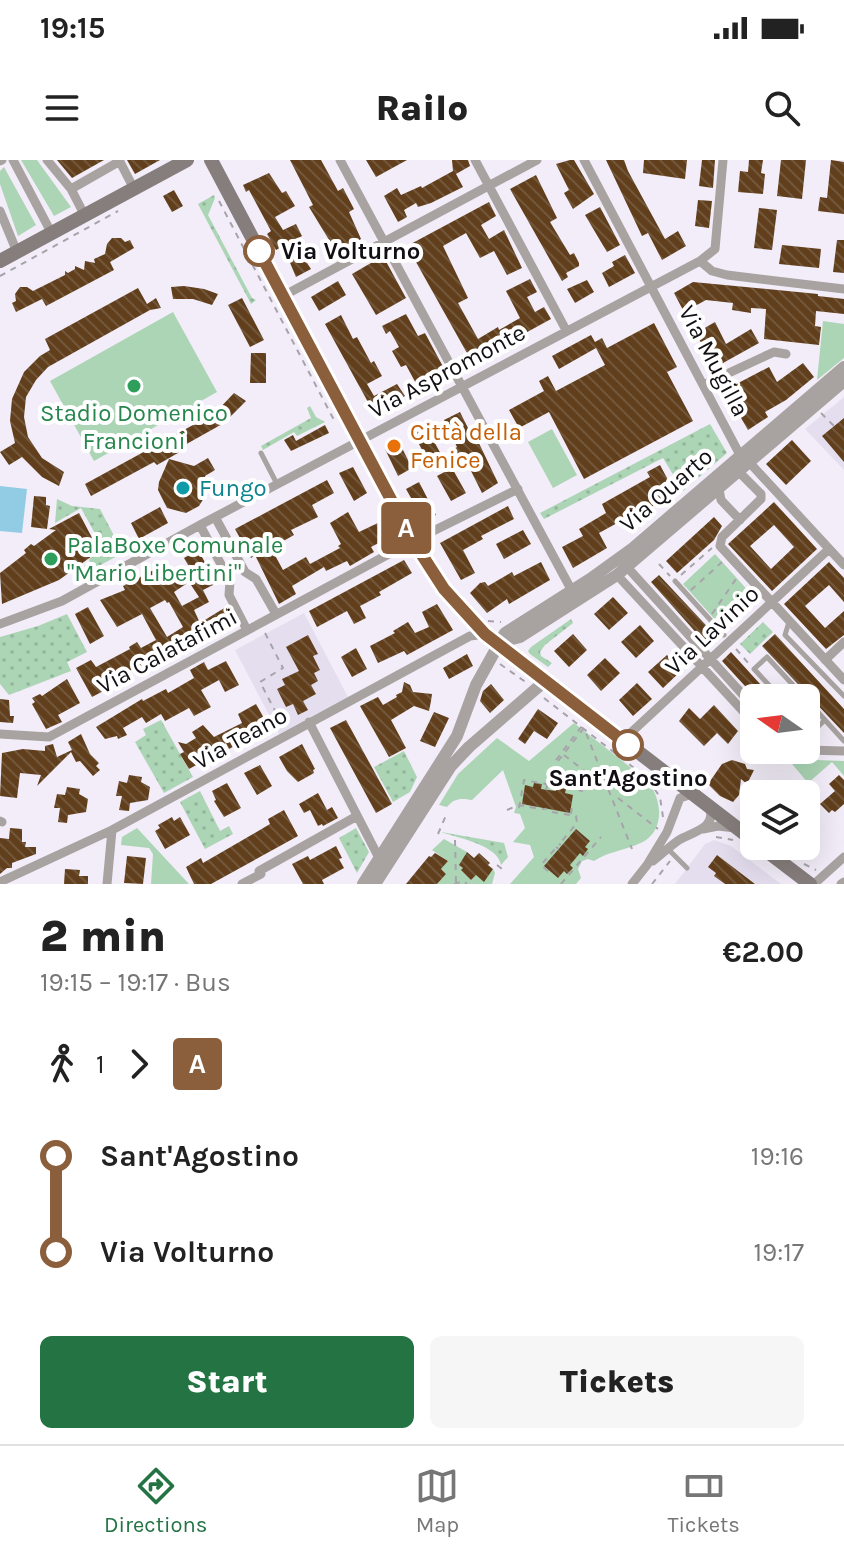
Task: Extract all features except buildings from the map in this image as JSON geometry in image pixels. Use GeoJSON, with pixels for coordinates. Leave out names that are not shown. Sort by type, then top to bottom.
{"type":"FeatureCollection","features":[{"type":"Feature","properties":{"kind":"main road"},"geometry":{"type":"LineString","coordinates":[[0,261],[187,160]]}},
{"type":"Feature","properties":{"kind":"main road"},"geometry":{"type":"LineString","coordinates":[[211,160],[413,541],[444,589],[475,626],[543,688],[623,740],[708,806],[739,837]]}},
{"type":"Feature","properties":{"kind":"main road"},"geometry":{"type":"LineString","coordinates":[[779,860],[812,884]]}},
{"type":"Feature","properties":{"kind":"street"},"geometry":{"type":"LineString","coordinates":[[13,160],[52,234]]}},
{"type":"Feature","properties":{"kind":"street"},"geometry":{"type":"LineString","coordinates":[[47,160],[71,189],[85,216]]}},
{"type":"Feature","properties":{"kind":"street"},"geometry":{"type":"LineString","coordinates":[[71,189],[120,160],[134,189]]}},
{"type":"Feature","properties":{"kind":"street"},"geometry":{"type":"LineString","coordinates":[[340,160],[574,596]]}},
{"type":"Feature","properties":{"kind":"street"},"geometry":{"type":"LineString","coordinates":[[475,160],[566,330]]}},
{"type":"Feature","properties":{"kind":"street"},"geometry":{"type":"LineString","coordinates":[[283,296],[537,160]]}},
{"type":"Feature","properties":{"kind":"street","name":"Via Mugilla"},"geometry":{"type":"LineString","coordinates":[[584,160],[745,458],[844,565]]}},
{"type":"Feature","properties":{"kind":"street"},"geometry":{"type":"LineString","coordinates":[[723,160],[715,249],[700,261],[712,271],[727,275],[844,289]]}},
{"type":"Feature","properties":{"kind":"street"},"geometry":{"type":"LineString","coordinates":[[0,211],[2,224],[17,252]]}},
{"type":"Feature","properties":{"kind":"street","name":"Via Aspromonte"},"geometry":{"type":"LineString","coordinates":[[0,624],[62,601],[700,261]]}},
{"type":"Feature","properties":{"kind":"street"},"geometry":{"type":"LineString","coordinates":[[703,385],[774,352],[786,354]]}},
{"type":"Feature","properties":{"kind":"street","name":"Via Quarto"},"geometry":{"type":"LineString","coordinates":[[618,566],[745,458],[844,367]]}},
{"type":"Feature","properties":{"kind":"street","name":"Via Quarto"},"geometry":{"type":"LineString","coordinates":[[497,643],[520,637],[618,566],[719,489],[738,471],[745,458],[844,381]]}},
{"type":"Feature","properties":{"kind":"street"},"geometry":{"type":"LineString","coordinates":[[738,471],[762,497],[719,542],[844,680]]}},
{"type":"Feature","properties":{"kind":"street","name":"Via Calatafimi"},"geometry":{"type":"LineString","coordinates":[[0,734],[49,737],[413,541],[518,489]]}},
{"type":"Feature","properties":{"kind":"street"},"geometry":{"type":"LineString","coordinates":[[719,489],[721,500],[740,520]]}},
{"type":"Feature","properties":{"kind":"street"},"geometry":{"type":"LineString","coordinates":[[215,517],[245,572],[256,579],[276,614]]}},
{"type":"Feature","properties":{"kind":"street"},"geometry":{"type":"LineString","coordinates":[[200,525],[230,581],[229,595],[247,630]]}},
{"type":"Feature","properties":{"kind":"street","name":"Via Lavinio"},"geometry":{"type":"LineString","coordinates":[[623,740],[829,549]]}},
{"type":"Feature","properties":{"kind":"street"},"geometry":{"type":"LineString","coordinates":[[618,566],[740,706]]}},
{"type":"Feature","properties":{"kind":"street","name":"Via Teano"},"geometry":{"type":"LineString","coordinates":[[0,882],[112,830],[475,626]]}},
{"type":"Feature","properties":{"kind":"street"},"geometry":{"type":"LineString","coordinates":[[825,660],[844,642]]}},
{"type":"Feature","properties":{"kind":"street"},"geometry":{"type":"LineString","coordinates":[[375,884],[442,778],[455,752],[471,695],[497,643]]}},
{"type":"Feature","properties":{"kind":"street"},"geometry":{"type":"LineString","coordinates":[[706,663],[740,694]]}},
{"type":"Feature","properties":{"kind":"street"},"geometry":{"type":"LineString","coordinates":[[363,884],[455,752],[543,688]]}},
{"type":"Feature","properties":{"kind":"street"},"geometry":{"type":"LineString","coordinates":[[309,722],[379,858]]}},
{"type":"Feature","properties":{"kind":"street"},"geometry":{"type":"LineString","coordinates":[[820,750],[844,751]]}},
{"type":"Feature","properties":{"kind":"street"},"geometry":{"type":"LineString","coordinates":[[632,884],[671,824],[675,789],[669,776]]}},
{"type":"Feature","properties":{"kind":"street"},"geometry":{"type":"LineString","coordinates":[[675,805],[681,796],[692,794]]}},
{"type":"Feature","properties":{"kind":"street"},"geometry":{"type":"LineString","coordinates":[[706,833],[711,810],[708,806]]}},
{"type":"Feature","properties":{"kind":"street"},"geometry":{"type":"LineString","coordinates":[[242,884],[261,874],[259,871],[357,816]]}},
{"type":"Feature","properties":{"kind":"street"},"geometry":{"type":"LineString","coordinates":[[647,865],[679,840],[706,833],[718,826],[739,837]]}},
{"type":"Feature","properties":{"kind":"street"},"geometry":{"type":"LineString","coordinates":[[107,884],[112,830]]}},
{"type":"Feature","properties":{"kind":"street"},"geometry":{"type":"LineString","coordinates":[[370,839],[389,843]]}},
{"type":"Feature","properties":{"kind":"street"},"geometry":{"type":"LineString","coordinates":[[812,884],[844,857]]}},
{"type":"Feature","properties":{"kind":"lane"},"geometry":{"type":"LineString","coordinates":[[261,453],[278,484]]}},
{"type":"Feature","properties":{"kind":"lane","name":"Via Lavinio"},"geometry":{"type":"LineString","coordinates":[[675,581],[724,635]]}},
{"type":"Feature","properties":{"kind":"lane"},"geometry":{"type":"LineString","coordinates":[[789,621],[785,635],[844,696]]}},
{"type":"Feature","properties":{"kind":"lane"},"geometry":{"type":"LineString","coordinates":[[768,684],[754,669],[767,657],[791,684]]}},
{"type":"Feature","properties":{"kind":"lane"},"geometry":{"type":"LineString","coordinates":[[817,668],[825,660]]}},
{"type":"Feature","properties":{"kind":"lane"},"geometry":{"type":"LineString","coordinates":[[820,715],[844,741]]}},
{"type":"Feature","properties":{"kind":"lane"},"geometry":{"type":"LineString","coordinates":[[820,725],[825,720]]}},
{"type":"Feature","properties":{"kind":"lane"},"geometry":{"type":"LineString","coordinates":[[668,849],[687,868]]}},
{"type":"Feature","properties":{"kind":"path"},"geometry":{"type":"LineString","coordinates":[[219,200],[334,420]]}},
{"type":"Feature","properties":{"kind":"path"},"geometry":{"type":"LineString","coordinates":[[0,276],[118,212]]}},
{"type":"Feature","properties":{"kind":"path"},"geometry":{"type":"LineString","coordinates":[[815,406],[834,426]]}},
{"type":"Feature","properties":{"kind":"path"},"geometry":{"type":"LineString","coordinates":[[659,564],[675,581],[719,542]]}},
{"type":"Feature","properties":{"kind":"path"},"geometry":{"type":"LineString","coordinates":[[686,594],[729,556]]}},
{"type":"Feature","properties":{"kind":"path"},"geometry":{"type":"LineString","coordinates":[[710,619],[742,570]]}},
{"type":"Feature","properties":{"kind":"path"},"geometry":{"type":"LineString","coordinates":[[475,626],[488,621],[507,621]]}},
{"type":"Feature","properties":{"kind":"path"},"geometry":{"type":"LineString","coordinates":[[265,633],[283,668],[260,682],[285,730]]}},
{"type":"Feature","properties":{"kind":"path"},"geometry":{"type":"LineString","coordinates":[[734,647],[754,669]]}},
{"type":"Feature","properties":{"kind":"path"},"geometry":{"type":"LineString","coordinates":[[495,660],[530,685]]}},
{"type":"Feature","properties":{"kind":"path"},"geometry":{"type":"LineString","coordinates":[[543,688],[583,727],[653,784],[660,797],[663,816]]}},
{"type":"Feature","properties":{"kind":"path"},"geometry":{"type":"LineString","coordinates":[[583,727],[564,755],[557,761],[583,727]]}},
{"type":"Feature","properties":{"kind":"path"},"geometry":{"type":"LineString","coordinates":[[583,727],[632,849]]}},
{"type":"Feature","properties":{"kind":"path"},"geometry":{"type":"LineString","coordinates":[[564,755],[604,786]]}},
{"type":"Feature","properties":{"kind":"path"},"geometry":{"type":"LineString","coordinates":[[519,807],[524,780],[583,791]]}},
{"type":"Feature","properties":{"kind":"path"},"geometry":{"type":"LineString","coordinates":[[620,788],[638,782]]}},
{"type":"Feature","properties":{"kind":"path"},"geometry":{"type":"LineString","coordinates":[[548,790],[549,783]]}},
{"type":"Feature","properties":{"kind":"path"},"geometry":{"type":"LineString","coordinates":[[618,798],[659,830]]}},
{"type":"Feature","properties":{"kind":"path"},"geometry":{"type":"LineString","coordinates":[[571,815],[572,806]]}},
{"type":"Feature","properties":{"kind":"path"},"geometry":{"type":"LineString","coordinates":[[507,810],[519,807],[543,809]]}},
{"type":"Feature","properties":{"kind":"path"},"geometry":{"type":"LineString","coordinates":[[548,871],[541,865],[559,846],[576,816],[552,812]]}},
{"type":"Feature","properties":{"kind":"path"},"geometry":{"type":"LineString","coordinates":[[438,834],[447,813]]}},
{"type":"Feature","properties":{"kind":"path"},"geometry":{"type":"LineString","coordinates":[[575,822],[582,831]]}},
{"type":"Feature","properties":{"kind":"path"},"geometry":{"type":"LineString","coordinates":[[706,833],[739,837]]}},
{"type":"Feature","properties":{"kind":"path"},"geometry":{"type":"LineString","coordinates":[[561,884],[601,837]]}},
{"type":"Feature","properties":{"kind":"path"},"geometry":{"type":"LineString","coordinates":[[455,840],[455,884],[464,881]]}},
{"type":"Feature","properties":{"kind":"path"},"geometry":{"type":"LineString","coordinates":[[575,859],[580,863]]}},
{"type":"Feature","properties":{"kind":"path"},"geometry":{"type":"LineString","coordinates":[[497,865],[506,872]]}},
{"type":"Feature","properties":{"kind":"path"},"geometry":{"type":"LineString","coordinates":[[456,874],[467,884]]}},
{"type":"Feature","properties":{"kind":"shaded area"},"geometry":{"type":"Polygon","coordinates":[[[844,397],[844,470],[805,429],[844,397]]]}},
{"type":"Feature","properties":{"kind":"shaded area"},"geometry":{"type":"Polygon","coordinates":[[[304,613],[348,697],[279,734],[235,650],[304,613]]]}},
{"type":"Feature","properties":{"kind":"shaded area"},"geometry":{"type":"Polygon","coordinates":[[[714,840],[731,846],[740,853],[740,860],[749,860],[781,884],[675,884],[705,844],[714,840]]]}},
{"type":"Feature","properties":{"kind":"green space"},"geometry":{"type":"Polygon","coordinates":[[[21,160],[37,160],[71,207],[54,216],[21,160]]]}},
{"type":"Feature","properties":{"kind":"green space"},"geometry":{"type":"Polygon","coordinates":[[[4,167],[36,225],[18,236],[0,184],[0,171],[4,167]]]}},
{"type":"Feature","properties":{"kind":"green space"},"geometry":{"type":"Polygon","coordinates":[[[214,195],[208,215],[252,298],[256,300],[251,304],[198,204],[214,195]]]}},
{"type":"Feature","properties":{"kind":"green space","name":"Stadio Domenico Francioni"},"geometry":{"type":"Polygon","coordinates":[[[173,312],[217,392],[94,461],[50,381],[173,312]]]}},
{"type":"Feature","properties":{"kind":"green space"},"geometry":{"type":"Polygon","coordinates":[[[823,321],[844,324],[844,358],[817,380],[823,321]]]}},
{"type":"Feature","properties":{"kind":"green space"},"geometry":{"type":"Polygon","coordinates":[[[310,406],[316,417],[325,422],[297,436],[294,432],[263,450],[261,446],[311,418],[307,408],[310,406]]]}},
{"type":"Feature","properties":{"kind":"green space"},"geometry":{"type":"Polygon","coordinates":[[[710,424],[727,453],[683,491],[663,458],[544,519],[540,513],[710,424]]]}},
{"type":"Feature","properties":{"kind":"green space"},"geometry":{"type":"Polygon","coordinates":[[[552,429],[577,475],[553,488],[528,442],[552,429]]]}},
{"type":"Feature","properties":{"kind":"green space"},"geometry":{"type":"Polygon","coordinates":[[[57,499],[72,506],[100,509],[123,553],[78,577],[75,571],[104,550],[81,508],[55,523],[57,499]]]}},
{"type":"Feature","properties":{"kind":"green space"},"geometry":{"type":"Polygon","coordinates":[[[715,554],[752,595],[720,625],[683,584],[715,554]]]}},
{"type":"Feature","properties":{"kind":"green space"},"geometry":{"type":"Polygon","coordinates":[[[67,614],[87,652],[67,662],[71,671],[9,695],[0,684],[0,637],[67,614]]]}},
{"type":"Feature","properties":{"kind":"green space"},"geometry":{"type":"Polygon","coordinates":[[[571,619],[573,623],[540,652],[552,663],[548,667],[530,654],[528,651],[531,647],[571,619]]]}},
{"type":"Feature","properties":{"kind":"green space"},"geometry":{"type":"Polygon","coordinates":[[[763,622],[773,632],[750,654],[740,644],[763,622]]]}},
{"type":"Feature","properties":{"kind":"green space"},"geometry":{"type":"Polygon","coordinates":[[[161,720],[193,777],[164,793],[135,742],[146,735],[143,729],[161,720]]]}},
{"type":"Feature","properties":{"kind":"green space"},"geometry":{"type":"Polygon","coordinates":[[[574,723],[639,774],[637,779],[641,787],[651,786],[658,803],[656,828],[645,841],[594,861],[582,861],[578,869],[581,878],[576,884],[510,884],[534,857],[530,845],[513,842],[525,828],[520,814],[514,813],[516,807],[503,770],[472,800],[458,799],[447,807],[439,805],[458,774],[497,738],[529,761],[574,723]]]}},
{"type":"Feature","properties":{"kind":"green space"},"geometry":{"type":"Polygon","coordinates":[[[404,751],[417,777],[410,792],[393,802],[374,767],[404,751]]]}},
{"type":"Feature","properties":{"kind":"green space"},"geometry":{"type":"Polygon","coordinates":[[[844,761],[844,776],[832,762],[811,780],[806,780],[792,764],[844,761]]]}},
{"type":"Feature","properties":{"kind":"green space"},"geometry":{"type":"Polygon","coordinates":[[[200,791],[220,831],[229,826],[233,834],[205,849],[180,802],[200,791]]]}},
{"type":"Feature","properties":{"kind":"green space"},"geometry":{"type":"Polygon","coordinates":[[[137,828],[189,884],[151,884],[153,854],[149,848],[121,845],[122,837],[137,828]]]}},
{"type":"Feature","properties":{"kind":"green space"},"geometry":{"type":"Polygon","coordinates":[[[356,828],[369,852],[357,873],[339,838],[356,828]]]}},
{"type":"Feature","properties":{"kind":"green space"},"geometry":{"type":"Polygon","coordinates":[[[441,832],[504,843],[508,857],[501,865],[493,852],[485,847],[441,832]]]}},
{"type":"Feature","properties":{"kind":"green space"},"geometry":{"type":"Polygon","coordinates":[[[444,839],[467,852],[460,865],[471,880],[493,869],[495,873],[492,884],[437,884],[446,874],[441,869],[448,861],[432,850],[444,839]]]}},
{"type":"Feature","properties":{"kind":"water"},"geometry":{"type":"Polygon","coordinates":[[[0,486],[27,489],[22,533],[0,531],[0,486]]]}},
{"type":"Feature","properties":{"kind":"bus line","name":"A"},"geometry":{"type":"LineString","coordinates":[[259,251],[413,541],[444,589],[485,634],[628,745]]}},
{"type":"Feature","properties":{"kind":"place","name":"Via Volturno"},"geometry":{"type":"Point","coordinates":[259,251]}},
{"type":"Feature","properties":{"kind":"place","name":"Stadio Domenico Francioni"},"geometry":{"type":"Point","coordinates":[134,386]}},
{"type":"Feature","properties":{"kind":"place","name":"Città della Fenice"},"geometry":{"type":"Point","coordinates":[394,446]}},
{"type":"Feature","properties":{"kind":"place","name":"Fungo"},"geometry":{"type":"Point","coordinates":[183,488]}},
{"type":"Feature","properties":{"kind":"place","name":"PalaBoxe Comunale \"Mario Libertini\""},"geometry":{"type":"Point","coordinates":[51,559]}},
{"type":"Feature","properties":{"kind":"place","name":"Sant'Agostino"},"geometry":{"type":"Point","coordinates":[628,745]}}]}
